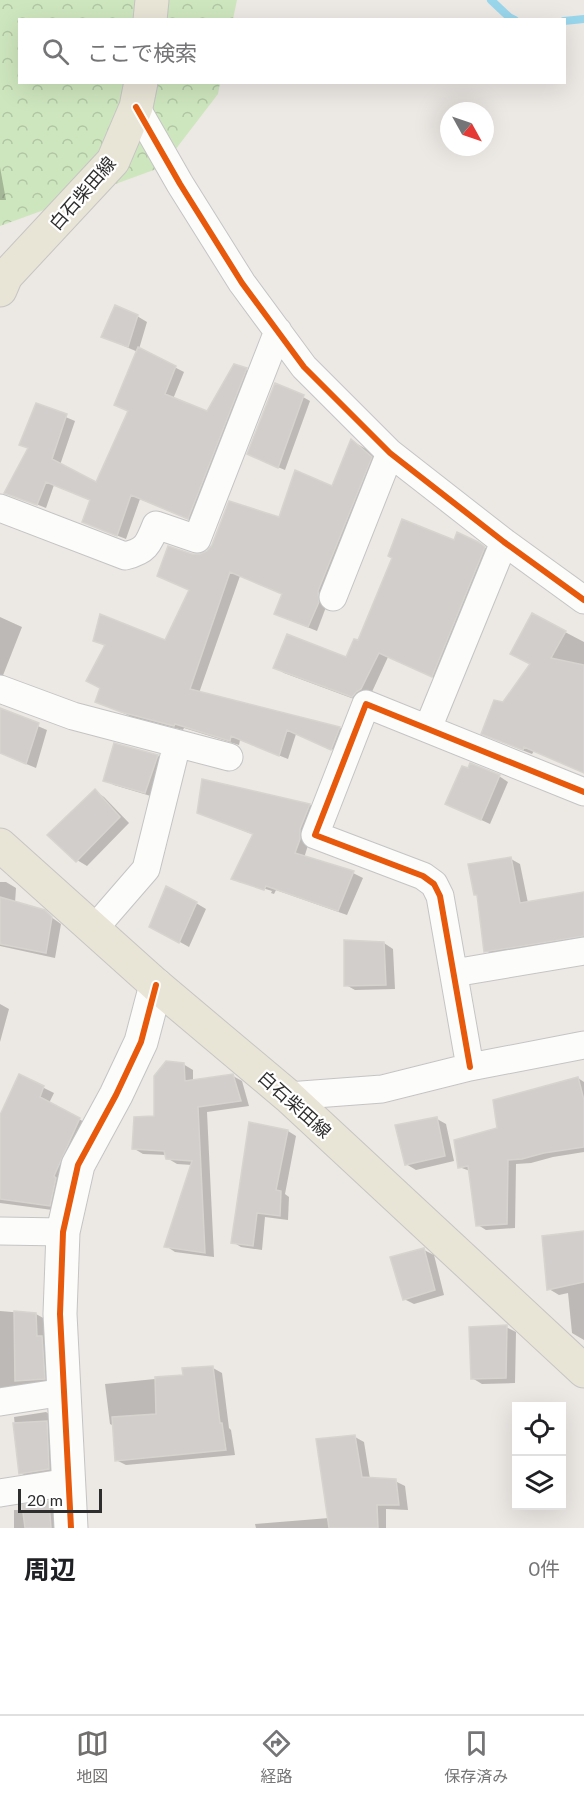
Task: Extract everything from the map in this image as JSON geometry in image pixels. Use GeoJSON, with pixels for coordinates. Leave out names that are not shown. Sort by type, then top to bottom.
{"type":"FeatureCollection","features":[{"type":"Feature","properties":{"kind":"main road"},"geometry":{"type":"LineString","coordinates":[[150,18],[152,0]]}},
{"type":"Feature","properties":{"kind":"main road","name":"白石柴田線"},"geometry":{"type":"LineString","coordinates":[[2,281],[113,161],[138,95]]}},
{"type":"Feature","properties":{"kind":"main road","name":"白石柴田線"},"geometry":{"type":"LineString","coordinates":[[0,845],[156,985],[288,1096],[584,1371]]}},
{"type":"Feature","properties":{"kind":"street"},"geometry":{"type":"LineString","coordinates":[[138,95],[180,184],[242,283],[304,367],[390,453],[504,542],[584,600]]}},
{"type":"Feature","properties":{"kind":"street"},"geometry":{"type":"LineString","coordinates":[[0,508],[125,556],[139,553],[148,544],[156,525],[197,539],[278,331]]}},
{"type":"Feature","properties":{"kind":"street"},"geometry":{"type":"LineString","coordinates":[[333,597],[390,453]]}},
{"type":"Feature","properties":{"kind":"street"},"geometry":{"type":"LineString","coordinates":[[428,729],[504,542]]}},
{"type":"Feature","properties":{"kind":"street"},"geometry":{"type":"LineString","coordinates":[[0,689],[73,716],[229,757]]}},
{"type":"Feature","properties":{"kind":"street"},"geometry":{"type":"LineString","coordinates":[[470,1067],[440,896],[434,884],[423,876],[315,835],[366,704],[584,792]]}},
{"type":"Feature","properties":{"kind":"street"},"geometry":{"type":"LineString","coordinates":[[94,929],[146,869],[177,744]]}},
{"type":"Feature","properties":{"kind":"street"},"geometry":{"type":"LineString","coordinates":[[454,973],[584,951]]}},
{"type":"Feature","properties":{"kind":"street"},"geometry":{"type":"LineString","coordinates":[[71,1528],[60,1314],[63,1232],[78,1165],[116,1095],[141,1042],[156,985]]}},
{"type":"Feature","properties":{"kind":"street"},"geometry":{"type":"LineString","coordinates":[[288,1096],[382,1089],[470,1067],[584,1045]]}},
{"type":"Feature","properties":{"kind":"street"},"geometry":{"type":"LineString","coordinates":[[0,1231],[63,1232]]}},
{"type":"Feature","properties":{"kind":"street"},"geometry":{"type":"LineString","coordinates":[[0,1402],[64,1392]]}},
{"type":"Feature","properties":{"kind":"street"},"geometry":{"type":"LineString","coordinates":[[0,1493],[69,1482]]}},
{"type":"Feature","properties":{"kind":"green space"},"geometry":{"type":"Polygon","coordinates":[[[0,0],[237,0],[233,18],[18,18],[18,84],[220,84],[218,94],[162,167],[0,226],[0,0]]]}},
{"type":"Feature","properties":{"kind":"building"},"geometry":{"type":"Polygon","coordinates":[[[115,305],[138,315],[128,347],[101,337],[115,305]]]}},
{"type":"Feature","properties":{"kind":"building"},"geometry":{"type":"Polygon","coordinates":[[[138,347],[176,366],[165,394],[207,411],[234,364],[247,368],[188,519],[131,495],[117,536],[82,522],[90,500],[46,482],[37,505],[4,493],[28,448],[19,445],[36,403],[67,414],[52,459],[96,482],[128,411],[114,405],[138,347]]]}},
{"type":"Feature","properties":{"kind":"building"},"geometry":{"type":"Polygon","coordinates":[[[275,383],[304,395],[278,468],[247,454],[275,383]]]}},
{"type":"Feature","properties":{"kind":"building"},"geometry":{"type":"Polygon","coordinates":[[[351,439],[372,457],[318,591],[319,602],[308,627],[274,614],[282,594],[230,572],[190,689],[340,727],[331,750],[287,730],[279,756],[231,736],[230,741],[175,724],[174,726],[121,712],[95,702],[100,688],[86,681],[105,645],[93,641],[100,614],[165,640],[189,590],[157,576],[168,546],[192,554],[207,551],[212,545],[229,501],[279,517],[295,470],[332,486],[351,439]]]}},
{"type":"Feature","properties":{"kind":"building"},"geometry":{"type":"Polygon","coordinates":[[[402,519],[454,540],[457,532],[485,547],[432,677],[379,653],[361,689],[352,697],[273,668],[287,634],[346,657],[354,639],[358,640],[392,558],[388,556],[402,519]]]}},
{"type":"Feature","properties":{"kind":"building"},"geometry":{"type":"Polygon","coordinates":[[[532,613],[566,631],[551,658],[584,665],[584,773],[524,747],[523,750],[481,734],[494,700],[503,702],[530,664],[510,654],[532,613]]]}},
{"type":"Feature","properties":{"kind":"building"},"geometry":{"type":"Polygon","coordinates":[[[0,708],[39,723],[26,764],[0,753],[0,708]]]}},
{"type":"Feature","properties":{"kind":"building"},"geometry":{"type":"Polygon","coordinates":[[[114,743],[158,755],[145,793],[103,781],[114,743]]]}},
{"type":"Feature","properties":{"kind":"building"},"geometry":{"type":"Polygon","coordinates":[[[470,763],[500,775],[481,820],[445,804],[462,766],[468,768],[470,763]]]}},
{"type":"Feature","properties":{"kind":"building"},"geometry":{"type":"Polygon","coordinates":[[[202,779],[310,804],[300,829],[300,839],[295,853],[354,871],[338,911],[266,886],[264,890],[231,879],[253,834],[197,813],[202,779]]]}},
{"type":"Feature","properties":{"kind":"building"},"geometry":{"type":"Polygon","coordinates":[[[95,789],[120,817],[76,862],[47,835],[95,789]]]}},
{"type":"Feature","properties":{"kind":"building"},"geometry":{"type":"Polygon","coordinates":[[[511,857],[520,903],[584,892],[584,936],[484,952],[477,895],[474,895],[468,864],[511,857]]]}},
{"type":"Feature","properties":{"kind":"building"},"geometry":{"type":"Polygon","coordinates":[[[166,886],[197,902],[179,943],[149,927],[166,886]]]}},
{"type":"Feature","properties":{"kind":"building"},"geometry":{"type":"Polygon","coordinates":[[[0,897],[45,910],[52,917],[46,953],[0,944],[0,897]]]}},
{"type":"Feature","properties":{"kind":"building"},"geometry":{"type":"Polygon","coordinates":[[[344,940],[384,942],[386,985],[344,986],[344,940]]]}},
{"type":"Feature","properties":{"kind":"building"},"geometry":{"type":"Polygon","coordinates":[[[166,1061],[184,1063],[185,1081],[233,1074],[241,1101],[198,1107],[205,1253],[164,1247],[192,1161],[166,1159],[164,1151],[132,1149],[134,1117],[154,1116],[154,1076],[166,1061]]]}},
{"type":"Feature","properties":{"kind":"building"},"geometry":{"type":"Polygon","coordinates":[[[19,1074],[44,1086],[40,1097],[80,1118],[54,1176],[56,1178],[50,1206],[0,1199],[0,1115],[19,1074]]]}},
{"type":"Feature","properties":{"kind":"building"},"geometry":{"type":"Polygon","coordinates":[[[578,1077],[584,1100],[584,1147],[508,1160],[507,1224],[476,1226],[468,1166],[458,1168],[454,1140],[497,1128],[493,1100],[578,1077]]]}},
{"type":"Feature","properties":{"kind":"building"},"geometry":{"type":"Polygon","coordinates":[[[437,1117],[445,1156],[405,1165],[395,1125],[437,1117]]]}},
{"type":"Feature","properties":{"kind":"building"},"geometry":{"type":"Polygon","coordinates":[[[249,1122],[288,1130],[276,1190],[281,1191],[280,1216],[257,1213],[253,1246],[231,1243],[249,1122]]]}},
{"type":"Feature","properties":{"kind":"building"},"geometry":{"type":"Polygon","coordinates":[[[584,1231],[584,1282],[547,1290],[542,1236],[584,1231]]]}},
{"type":"Feature","properties":{"kind":"building"},"geometry":{"type":"Polygon","coordinates":[[[424,1248],[435,1290],[403,1300],[390,1257],[424,1248]]]}},
{"type":"Feature","properties":{"kind":"building"},"geometry":{"type":"Polygon","coordinates":[[[14,1311],[36,1313],[37,1336],[42,1336],[45,1379],[15,1381],[14,1311]]]}},
{"type":"Feature","properties":{"kind":"building"},"geometry":{"type":"Polygon","coordinates":[[[507,1325],[506,1378],[471,1379],[469,1327],[507,1325]]]}},
{"type":"Feature","properties":{"kind":"building"},"geometry":{"type":"Polygon","coordinates":[[[213,1366],[226,1450],[115,1461],[112,1417],[156,1414],[155,1377],[183,1375],[182,1368],[213,1366]]]}},
{"type":"Feature","properties":{"kind":"building"},"geometry":{"type":"Polygon","coordinates":[[[47,1421],[49,1469],[19,1474],[13,1423],[47,1421]]]}},
{"type":"Feature","properties":{"kind":"building"},"geometry":{"type":"Polygon","coordinates":[[[355,1435],[362,1477],[396,1479],[399,1505],[377,1505],[378,1528],[329,1528],[316,1439],[355,1435]]]}},
{"type":"Feature","properties":{"kind":"building"},"geometry":{"type":"Polygon","coordinates":[[[49,1501],[51,1528],[25,1528],[22,1505],[49,1501]]]}},
{"type":"Feature","properties":{"kind":"waterway"},"geometry":{"type":"LineString","coordinates":[[491,0],[511,18]]}},
{"type":"Feature","properties":{"kind":"waterway"},"geometry":{"type":"LineString","coordinates":[[566,21],[584,19]]}},
{"type":"Feature","properties":{"kind":"cycle path"},"geometry":{"type":"LineString","coordinates":[[136,107],[180,184],[242,283],[304,367],[390,453],[504,542],[584,600]]}},
{"type":"Feature","properties":{"kind":"cycle path"},"geometry":{"type":"LineString","coordinates":[[470,1067],[440,896],[434,884],[423,876],[315,835],[366,704],[584,792]]}},
{"type":"Feature","properties":{"kind":"cycle path"},"geometry":{"type":"LineString","coordinates":[[71,1528],[60,1314],[63,1232],[78,1165],[116,1095],[141,1042],[156,985]]}}]}
